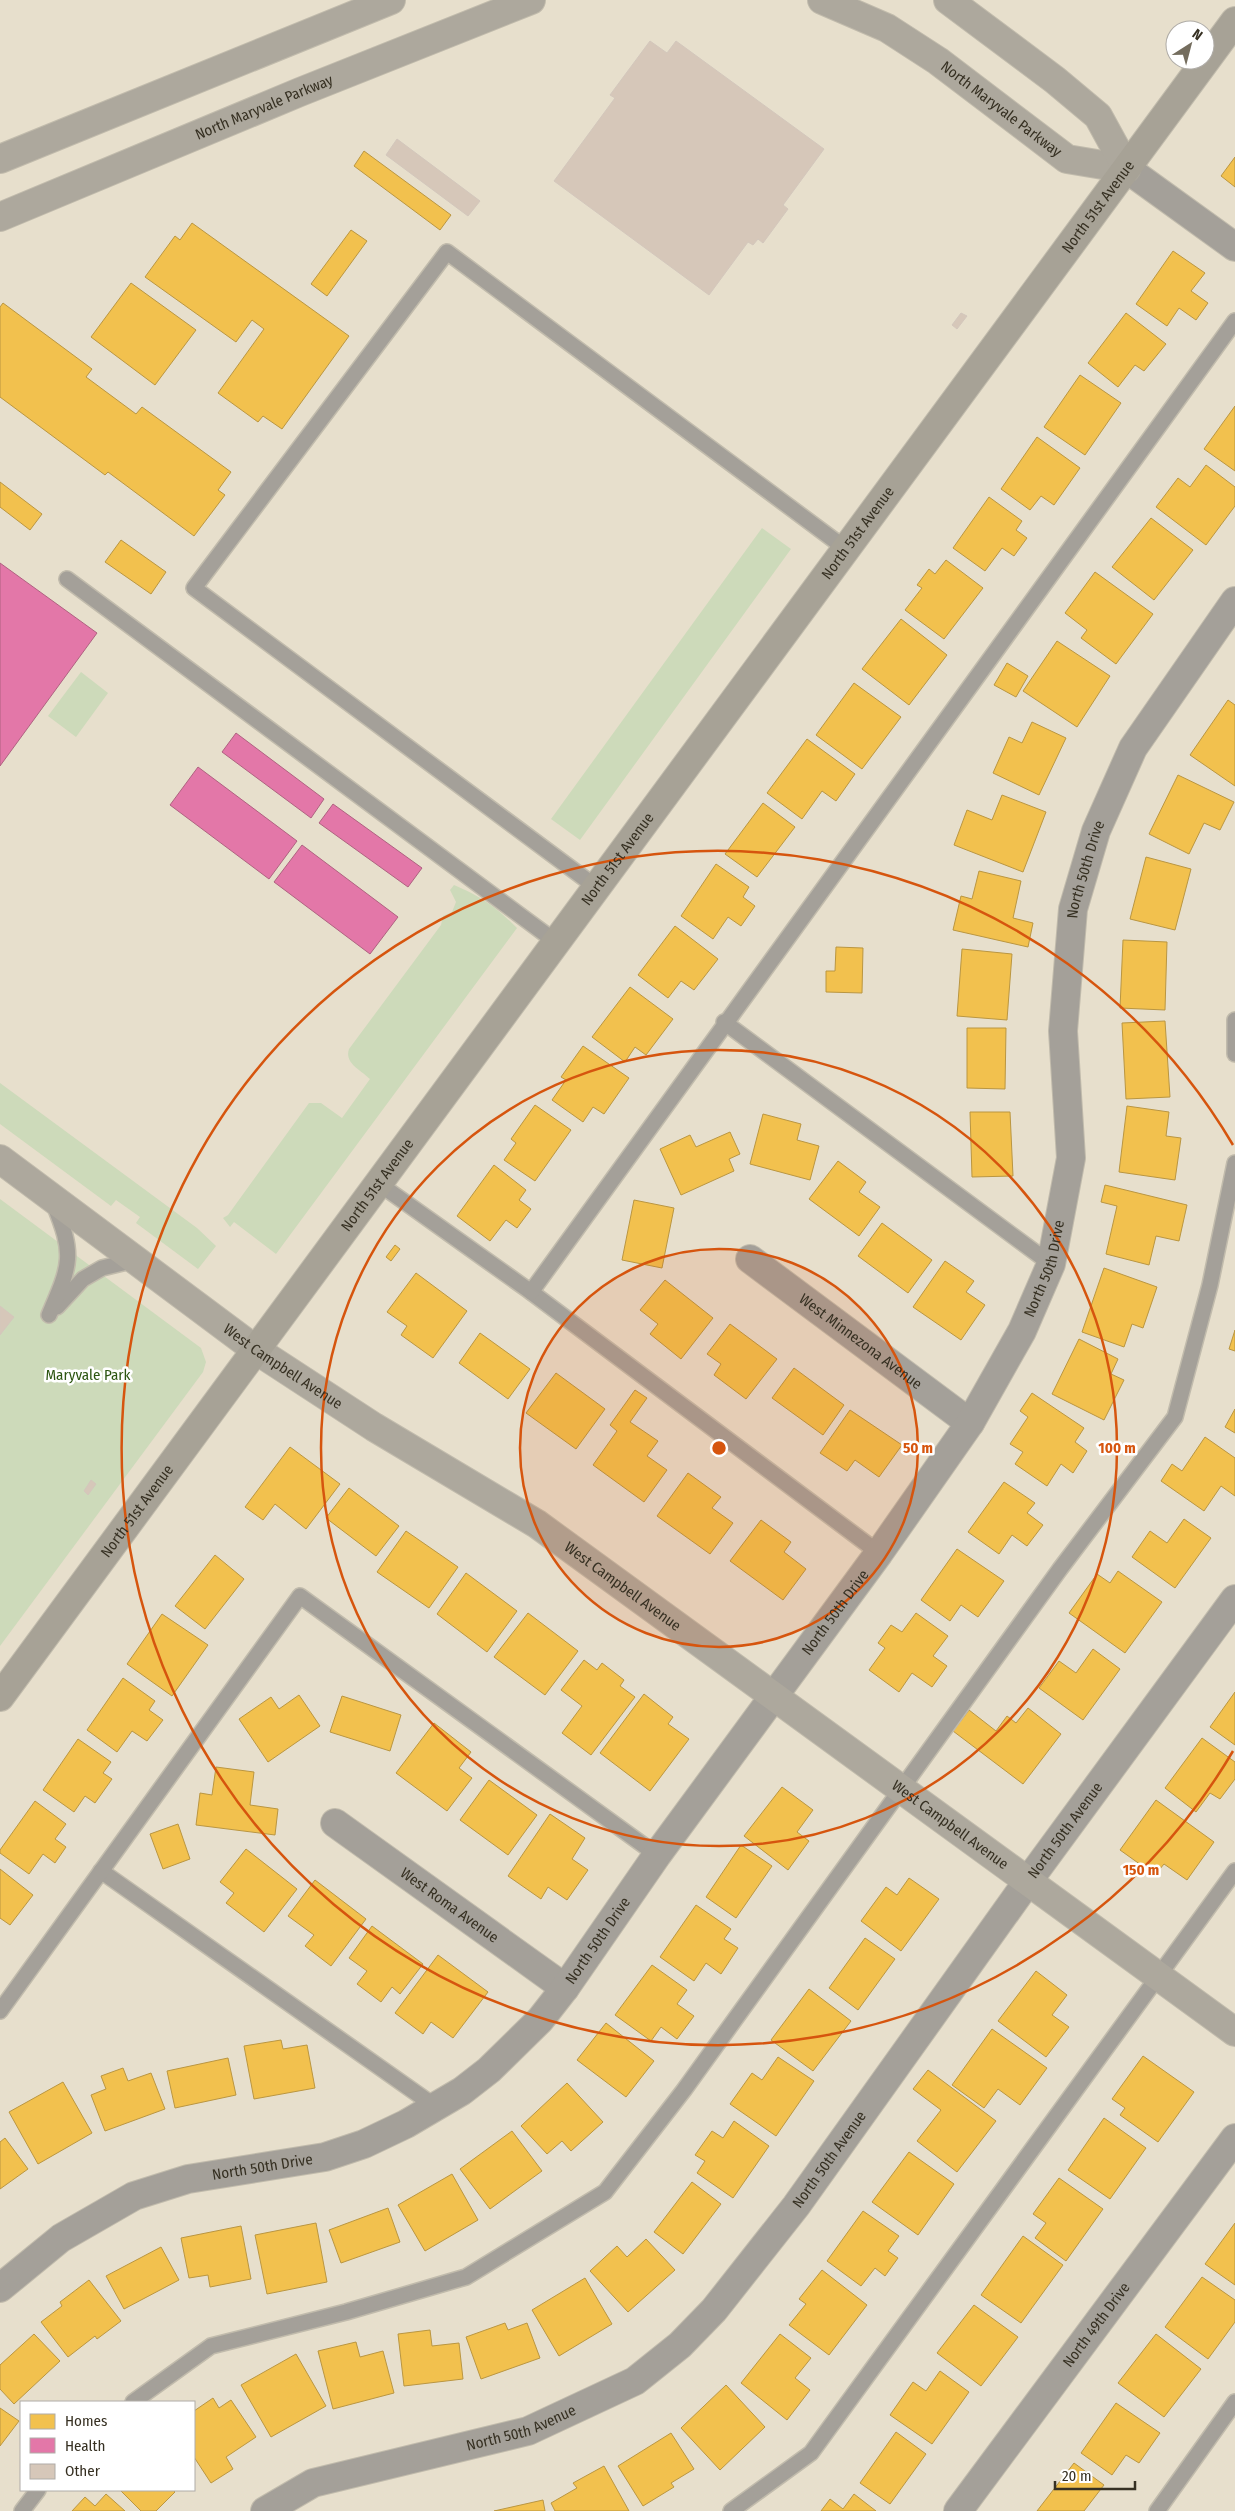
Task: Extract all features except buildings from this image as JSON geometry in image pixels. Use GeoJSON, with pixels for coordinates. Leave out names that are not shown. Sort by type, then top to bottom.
{"type":"FeatureCollection","features":[{"type":"Feature","properties":{"kind":"main road","name":"North 51st Avenue"},"geometry":{"type":"LineString","coordinates":[[0,1697],[1235,21]]}},
{"type":"Feature","properties":{"kind":"street"},"geometry":{"type":"LineString","coordinates":[[0,159],[391,0]]}},
{"type":"Feature","properties":{"kind":"street","name":"North Maryvale Parkway"},"geometry":{"type":"LineString","coordinates":[[0,217],[309,88],[531,0]]}},
{"type":"Feature","properties":{"kind":"street","name":"North Maryvale Parkway"},"geometry":{"type":"LineString","coordinates":[[822,0],[887,28],[938,60],[1067,159],[1127,169]]}},
{"type":"Feature","properties":{"kind":"street"},"geometry":{"type":"LineString","coordinates":[[948,0],[1055,80],[1098,116],[1127,169],[1235,247]]}},
{"type":"Feature","properties":{"kind":"street","name":"North 50th Drive"},"geometry":{"type":"LineString","coordinates":[[0,2288],[61,2238],[134,2196],[188,2179],[325,2157],[364,2144],[436,2108],[468,2086],[511,2050],[540,2020],[564,1988],[657,1855],[879,1553],[970,1423],[1022,1331],[1051,1264],[1071,1158],[1063,1031],[1074,909],[1096,831],[1133,748],[1235,601]]}},
{"type":"Feature","properties":{"kind":"street","name":"West Campbell Avenue"},"geometry":{"type":"LineString","coordinates":[[0,1159],[256,1350],[374,1427],[537,1524],[1235,2032]]}},
{"type":"Feature","properties":{"kind":"street","name":"West Minnezona Avenue"},"geometry":{"type":"LineString","coordinates":[[750,1259],[970,1423]]}},
{"type":"Feature","properties":{"kind":"street","name":"North 50th Avenue"},"geometry":{"type":"LineString","coordinates":[[265,2511],[313,2483],[528,2431],[635,2381],[680,2345],[714,2310],[796,2206],[1028,1881],[1235,1599]]}},
{"type":"Feature","properties":{"kind":"street","name":"West Roma Avenue"},"geometry":{"type":"LineString","coordinates":[[335,1824],[564,1988]]}},
{"type":"Feature","properties":{"kind":"street","name":"North 49th Drive"},"geometry":{"type":"LineString","coordinates":[[958,2511],[1235,2138]]}},
{"type":"Feature","properties":{"kind":"lane"},"geometry":{"type":"LineString","coordinates":[[596,887],[194,588],[447,252],[846,548]]}},
{"type":"Feature","properties":{"kind":"lane"},"geometry":{"type":"LineString","coordinates":[[531,1292],[724,1022],[1235,321]]}},
{"type":"Feature","properties":{"kind":"lane"},"geometry":{"type":"LineString","coordinates":[[67,579],[556,942]]}},
{"type":"Feature","properties":{"kind":"lane"},"geometry":{"type":"LineString","coordinates":[[1235,1020],[1235,1054]]}},
{"type":"Feature","properties":{"kind":"lane"},"geometry":{"type":"LineString","coordinates":[[724,1022],[1051,1264]]}},
{"type":"Feature","properties":{"kind":"lane"},"geometry":{"type":"LineString","coordinates":[[134,2401],[211,2346],[346,2312],[466,2277],[605,2192],[684,2090],[1060,1568],[1175,1417],[1210,1285],[1235,1163]]}},
{"type":"Feature","properties":{"kind":"lane"},"geometry":{"type":"LineString","coordinates":[[378,1183],[531,1292],[879,1553]]}},
{"type":"Feature","properties":{"kind":"lane"},"geometry":{"type":"LineString","coordinates":[[50,1196],[63,1226],[69,1253],[66,1275],[49,1315],[83,1279],[102,1268],[135,1260]]}},
{"type":"Feature","properties":{"kind":"lane"},"geometry":{"type":"LineString","coordinates":[[0,2011],[300,1596],[657,1855]]}},
{"type":"Feature","properties":{"kind":"lane"},"geometry":{"type":"LineString","coordinates":[[101,1871],[436,2108]]}},
{"type":"Feature","properties":{"kind":"lane"},"geometry":{"type":"LineString","coordinates":[[731,2511],[811,2453],[1235,1871]]}},
{"type":"Feature","properties":{"kind":"lane"},"geometry":{"type":"LineString","coordinates":[[1157,2511],[1235,2402]]}},
{"type":"Feature","properties":{"kind":"lane"},"geometry":{"type":"LineString","coordinates":[[22,2511],[37,2491]]}},
{"type":"Feature","properties":{"kind":"green space"},"geometry":{"type":"Polygon","coordinates":[[[762,528],[791,549],[580,840],[551,819],[762,528]]]}},
{"type":"Feature","properties":{"kind":"green space"},"geometry":{"type":"Polygon","coordinates":[[[81,672],[108,693],[76,737],[48,716],[81,672]]]}},
{"type":"Feature","properties":{"kind":"green space"},"geometry":{"type":"Polygon","coordinates":[[[454,885],[488,903],[517,928],[276,1254],[234,1222],[230,1227],[223,1218],[228,1215],[309,1103],[321,1103],[342,1118],[370,1079],[351,1062],[348,1054],[349,1049],[441,925],[443,916],[452,912],[456,902],[450,890],[454,885]]]}},
{"type":"Feature","properties":{"kind":"green space"},"geometry":{"type":"Polygon","coordinates":[[[0,1083],[197,1228],[216,1246],[198,1269],[136,1223],[140,1217],[116,1200],[111,1206],[0,1124],[0,1083]]]}},
{"type":"Feature","properties":{"kind":"green space","name":"Maryvale Park"},"geometry":{"type":"Polygon","coordinates":[[[0,1199],[201,1348],[206,1362],[203,1372],[0,1646],[0,1199]]]}}]}
